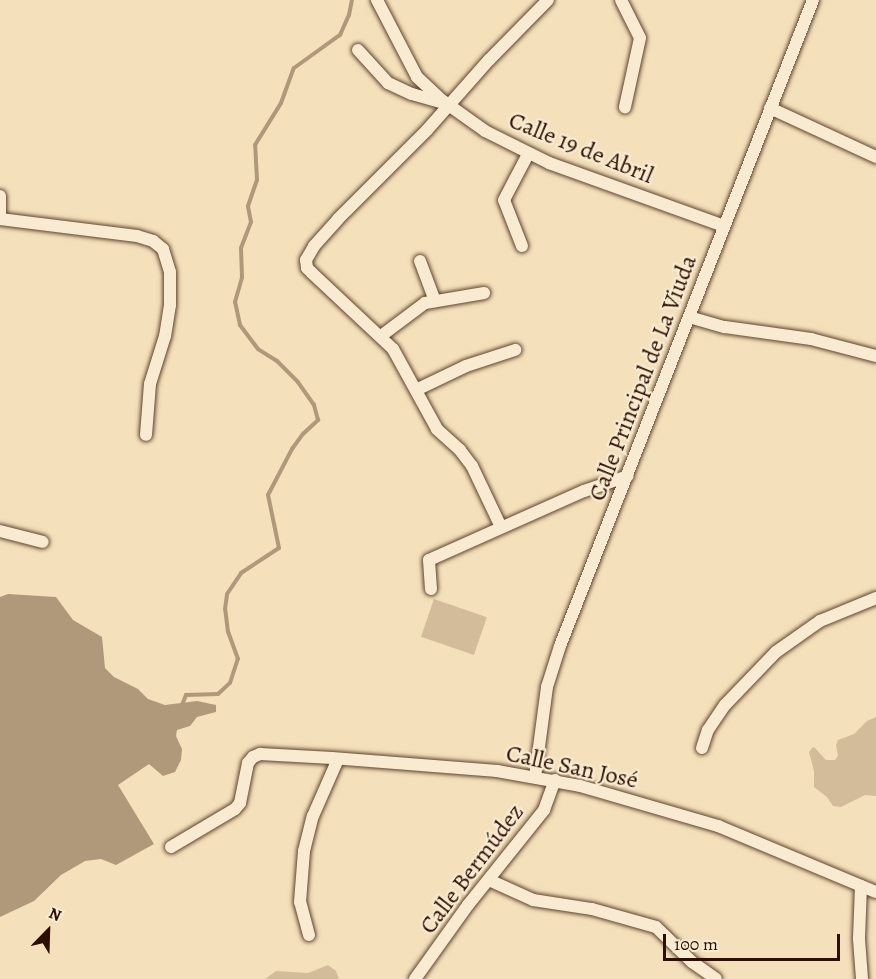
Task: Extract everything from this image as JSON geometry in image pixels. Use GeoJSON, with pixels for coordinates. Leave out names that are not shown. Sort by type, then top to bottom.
{"type":"FeatureCollection","features":[{"type":"Feature","properties":{"kind":"street","name":"Calle 19 de Abril"},"geometry":{"type":"LineString","coordinates":[[376,0],[417,77],[485,131],[528,154],[579,176],[724,226]]}},
{"type":"Feature","properties":{"kind":"street"},"geometry":{"type":"LineString","coordinates":[[501,527],[472,466],[460,450],[437,429],[401,360],[381,336],[312,273],[306,260],[314,246],[345,212],[450,105],[548,0]]}},
{"type":"Feature","properties":{"kind":"street"},"geometry":{"type":"LineString","coordinates":[[621,0],[640,38],[625,107]]}},
{"type":"Feature","properties":{"kind":"street","name":"Calle Principal de La Viuda"},"geometry":{"type":"LineString","coordinates":[[535,777],[551,672],[813,0]]}},
{"type":"Feature","properties":{"kind":"street"},"geometry":{"type":"LineString","coordinates":[[358,50],[388,83],[412,94],[450,105]]}},
{"type":"Feature","properties":{"kind":"street"},"geometry":{"type":"LineString","coordinates":[[770,108],[876,157]]}},
{"type":"Feature","properties":{"kind":"street"},"geometry":{"type":"LineString","coordinates":[[522,246],[504,200],[528,154]]}},
{"type":"Feature","properties":{"kind":"street"},"geometry":{"type":"LineString","coordinates":[[0,196],[0,215]]}},
{"type":"Feature","properties":{"kind":"street"},"geometry":{"type":"LineString","coordinates":[[0,219],[137,236],[153,241],[164,249],[170,272],[170,305],[165,336],[150,384],[146,435]]}},
{"type":"Feature","properties":{"kind":"street"},"geometry":{"type":"LineString","coordinates":[[420,261],[435,301]]}},
{"type":"Feature","properties":{"kind":"street"},"geometry":{"type":"LineString","coordinates":[[381,336],[415,308],[435,301],[484,293]]}},
{"type":"Feature","properties":{"kind":"street"},"geometry":{"type":"LineString","coordinates":[[688,317],[733,329],[812,339],[876,356]]}},
{"type":"Feature","properties":{"kind":"street"},"geometry":{"type":"LineString","coordinates":[[416,390],[477,362],[515,350]]}},
{"type":"Feature","properties":{"kind":"street"},"geometry":{"type":"LineString","coordinates":[[431,589],[429,560],[584,491],[628,476]]}},
{"type":"Feature","properties":{"kind":"street"},"geometry":{"type":"LineString","coordinates":[[0,531],[43,542]]}},
{"type":"Feature","properties":{"kind":"street"},"geometry":{"type":"LineString","coordinates":[[702,748],[708,730],[724,705],[776,651],[820,621],[876,598]]}},
{"type":"Feature","properties":{"kind":"street","name":"Calle San José"},"geometry":{"type":"LineString","coordinates":[[171,846],[235,809],[241,798],[248,763],[253,757],[260,754],[338,759],[535,777],[603,791],[718,825],[876,892]]}},
{"type":"Feature","properties":{"kind":"street"},"geometry":{"type":"LineString","coordinates":[[309,934],[300,902],[304,851],[313,816],[338,759]]}},
{"type":"Feature","properties":{"kind":"street","name":"Calle Bermúdez"},"geometry":{"type":"LineString","coordinates":[[415,979],[544,810],[555,780]]}},
{"type":"Feature","properties":{"kind":"street"},"geometry":{"type":"LineString","coordinates":[[489,880],[533,900],[592,909],[656,927],[692,962],[716,979]]}},
{"type":"Feature","properties":{"kind":"street"},"geometry":{"type":"LineString","coordinates":[[861,886],[859,952],[862,979]]}},
{"type":"Feature","properties":{"kind":"shaded area"},"geometry":{"type":"Polygon","coordinates":[[[8,594],[56,597],[73,620],[102,637],[105,668],[114,677],[138,689],[148,699],[165,705],[197,701],[216,705],[216,712],[197,717],[190,726],[177,730],[176,736],[182,749],[181,760],[175,772],[163,776],[149,764],[118,785],[154,844],[116,865],[101,859],[85,861],[61,875],[34,901],[0,917],[0,597],[8,594]]]}},
{"type":"Feature","properties":{"kind":"shaded area"},"geometry":{"type":"Polygon","coordinates":[[[434,599],[487,617],[474,655],[421,637],[434,599]]]}},
{"type":"Feature","properties":{"kind":"shaded area"},"geometry":{"type":"Polygon","coordinates":[[[876,717],[876,796],[865,795],[841,807],[833,806],[827,797],[814,787],[814,771],[809,752],[813,747],[826,760],[835,760],[838,756],[836,745],[838,740],[854,734],[867,721],[876,717]]]}},
{"type":"Feature","properties":{"kind":"shaded area"},"geometry":{"type":"Polygon","coordinates":[[[328,965],[336,971],[339,979],[265,979],[276,971],[308,973],[328,965]]]}},
{"type":"Feature","properties":{"kind":"waterway"},"geometry":{"type":"LineString","coordinates":[[182,705],[186,695],[218,694],[230,683],[238,659],[228,632],[225,609],[227,594],[241,573],[279,548],[268,495],[292,449],[303,434],[318,420],[314,405],[298,382],[277,361],[258,349],[240,325],[235,302],[242,277],[241,248],[251,222],[248,206],[257,180],[255,145],[281,103],[294,68],[340,35],[349,15],[352,0]]}}]}
